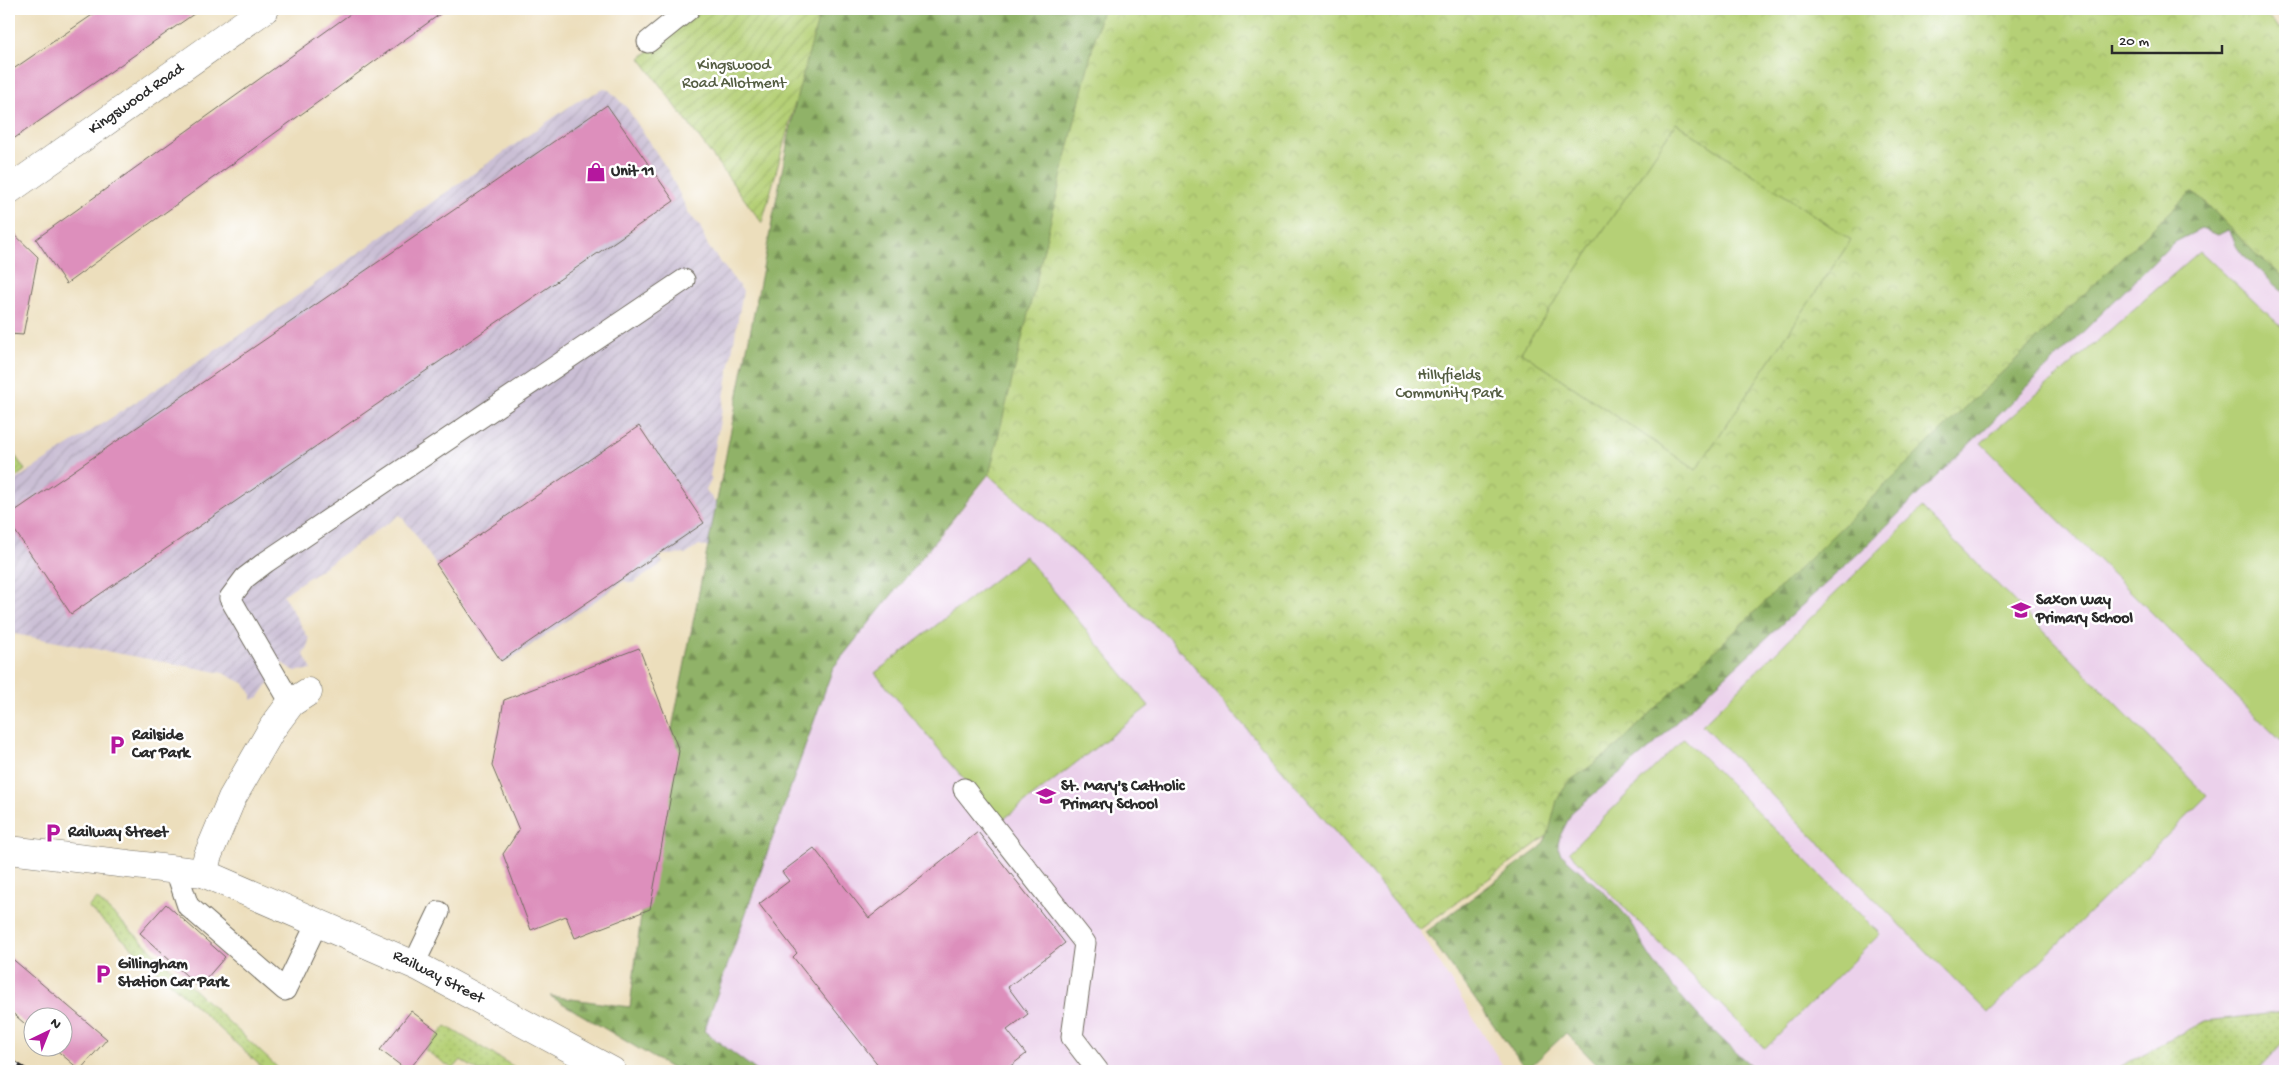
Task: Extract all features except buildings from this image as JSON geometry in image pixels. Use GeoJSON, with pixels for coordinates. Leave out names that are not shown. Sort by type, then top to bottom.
{"type":"FeatureCollection","features":[{"type":"Feature","properties":{"kind":"street","name":"Kingswood Road"},"geometry":{"type":"LineString","coordinates":[[9,190],[261,10]]}},
{"type":"Feature","properties":{"kind":"street"},"geometry":{"type":"LineString","coordinates":[[203,873],[208,855],[232,798],[273,726],[299,697]]}},
{"type":"Feature","properties":{"kind":"street","name":"Railway Street"},"geometry":{"type":"LineString","coordinates":[[9,850],[203,873],[414,964],[612,1071]]}},
{"type":"Feature","properties":{"kind":"lane"},"geometry":{"type":"LineString","coordinates":[[648,42],[689,9]]}},
{"type":"Feature","properties":{"kind":"lane"},"geometry":{"type":"LineString","coordinates":[[299,697],[230,598],[245,578],[274,556],[684,280]]}},
{"type":"Feature","properties":{"kind":"lane"},"geometry":{"type":"LineString","coordinates":[[964,789],[1085,943],[1072,1038],[1098,1071]]}},
{"type":"Feature","properties":{"kind":"lane"},"geometry":{"type":"LineString","coordinates":[[176,870],[188,906],[285,990],[318,921]]}},
{"type":"Feature","properties":{"kind":"lane"},"geometry":{"type":"LineString","coordinates":[[414,964],[439,912]]}},
{"type":"Feature","properties":{"kind":"shaded area"},"geometry":{"type":"Polygon","coordinates":[[[604,89],[609,90],[627,108],[669,172],[689,214],[700,226],[708,246],[743,291],[710,476],[712,479],[706,490],[716,504],[708,547],[699,545],[687,554],[661,555],[663,563],[647,574],[633,583],[624,581],[505,663],[502,663],[413,531],[400,515],[283,595],[309,639],[308,648],[303,653],[312,670],[295,671],[282,663],[259,697],[252,700],[252,695],[245,684],[223,673],[9,633],[9,484],[261,321],[576,102],[604,89]]]}},
{"type":"Feature","properties":{"kind":"shaded area","name":"Saxon Way Primary School"},"geometry":{"type":"Polygon","coordinates":[[[2192,192],[2285,278],[2285,1071],[1729,1071],[1544,874],[1548,835],[2192,192]]]}},
{"type":"Feature","properties":{"kind":"shaded area","name":"St. Mary's Catholic Primary School"},"geometry":{"type":"Polygon","coordinates":[[[989,475],[1170,639],[1419,930],[1506,1071],[757,1071],[704,1031],[833,668],[989,475]]]}},
{"type":"Feature","properties":{"kind":"green space","name":"Kingswood Road Allotment"},"geometry":{"type":"Polygon","coordinates":[[[701,9],[821,9],[762,223],[640,58],[701,9]]]}},
{"type":"Feature","properties":{"kind":"green space"},"geometry":{"type":"Polygon","coordinates":[[[814,9],[1144,9],[1058,376],[988,475],[833,668],[704,1031],[757,1071],[676,1071],[550,996],[630,1007],[650,840],[814,9]]]}},
{"type":"Feature","properties":{"kind":"green space","name":"Hillyfields Community Park"},"geometry":{"type":"Polygon","coordinates":[[[1102,9],[2259,9],[2280,29],[2285,21],[2285,278],[2257,255],[2202,199],[2191,192],[1924,447],[1622,741],[1609,753],[1568,782],[1557,800],[1548,835],[1419,930],[1170,639],[989,475],[1102,9]]]}},
{"type":"Feature","properties":{"kind":"green space"},"geometry":{"type":"Polygon","coordinates":[[[2258,9],[2280,29],[2285,21],[2285,293],[2244,256],[2237,248],[2228,230],[2218,235],[2201,229],[2173,243],[1862,550],[1682,716],[1655,744],[1572,812],[1560,836],[1558,845],[1560,853],[1604,892],[1629,919],[1648,953],[1674,989],[1714,1032],[1757,1071],[1603,1071],[1566,1033],[1532,1065],[1538,1071],[1527,1071],[1426,932],[1540,848],[1548,835],[1547,806],[2258,9]]]}},
{"type":"Feature","properties":{"kind":"green space"},"geometry":{"type":"Polygon","coordinates":[[[1676,123],[1851,240],[1696,470],[1521,352],[1676,123]]]}},
{"type":"Feature","properties":{"kind":"green space"},"geometry":{"type":"Polygon","coordinates":[[[2200,251],[2285,330],[2285,745],[1981,443],[2200,251]]]}},
{"type":"Feature","properties":{"kind":"green space"},"geometry":{"type":"Polygon","coordinates":[[[9,447],[25,470],[9,482],[9,447]]]}},
{"type":"Feature","properties":{"kind":"green space"},"geometry":{"type":"Polygon","coordinates":[[[1922,508],[2207,796],[1988,1013],[1702,725],[1922,508]]]}},
{"type":"Feature","properties":{"kind":"green space"},"geometry":{"type":"Polygon","coordinates":[[[1025,556],[1149,706],[1000,822],[875,673],[1025,556]]]}},
{"type":"Feature","properties":{"kind":"green space"},"geometry":{"type":"Polygon","coordinates":[[[1684,738],[1880,934],[1765,1049],[1569,852],[1684,738]]]}},
{"type":"Feature","properties":{"kind":"green space"},"geometry":{"type":"Polygon","coordinates":[[[97,899],[278,1068],[278,1071],[266,1071],[88,907],[97,899]]]}},
{"type":"Feature","properties":{"kind":"green space"},"geometry":{"type":"Polygon","coordinates":[[[2285,1012],[2285,1041],[2257,1071],[2112,1071],[2205,1021],[2285,1012]]]}},
{"type":"Feature","properties":{"kind":"green space"},"geometry":{"type":"Polygon","coordinates":[[[446,1026],[521,1071],[478,1071],[461,1060],[453,1069],[425,1050],[446,1026]]]}},
{"type":"Feature","properties":{"kind":"railway"},"geometry":{"type":"LineString","coordinates":[[9,1060],[26,1071]]}},
{"type":"Feature","properties":{"kind":"place","name":"Unit 11"},"geometry":{"type":"Point","coordinates":[596,172]}},
{"type":"Feature","properties":{"kind":"place","name":"Saxon Way Primary School"},"geometry":{"type":"Point","coordinates":[2021,610]}},
{"type":"Feature","properties":{"kind":"place","name":"Railside Car Park"},"geometry":{"type":"Point","coordinates":[117,745]}},
{"type":"Feature","properties":{"kind":"place","name":"St. Mary's Catholic Primary School"},"geometry":{"type":"Point","coordinates":[1046,796]}},
{"type":"Feature","properties":{"kind":"place","name":"Railway Street"},"geometry":{"type":"Point","coordinates":[53,833]}},
{"type":"Feature","properties":{"kind":"place","name":"Gillingham Station Car Park"},"geometry":{"type":"Point","coordinates":[103,974]}}]}
